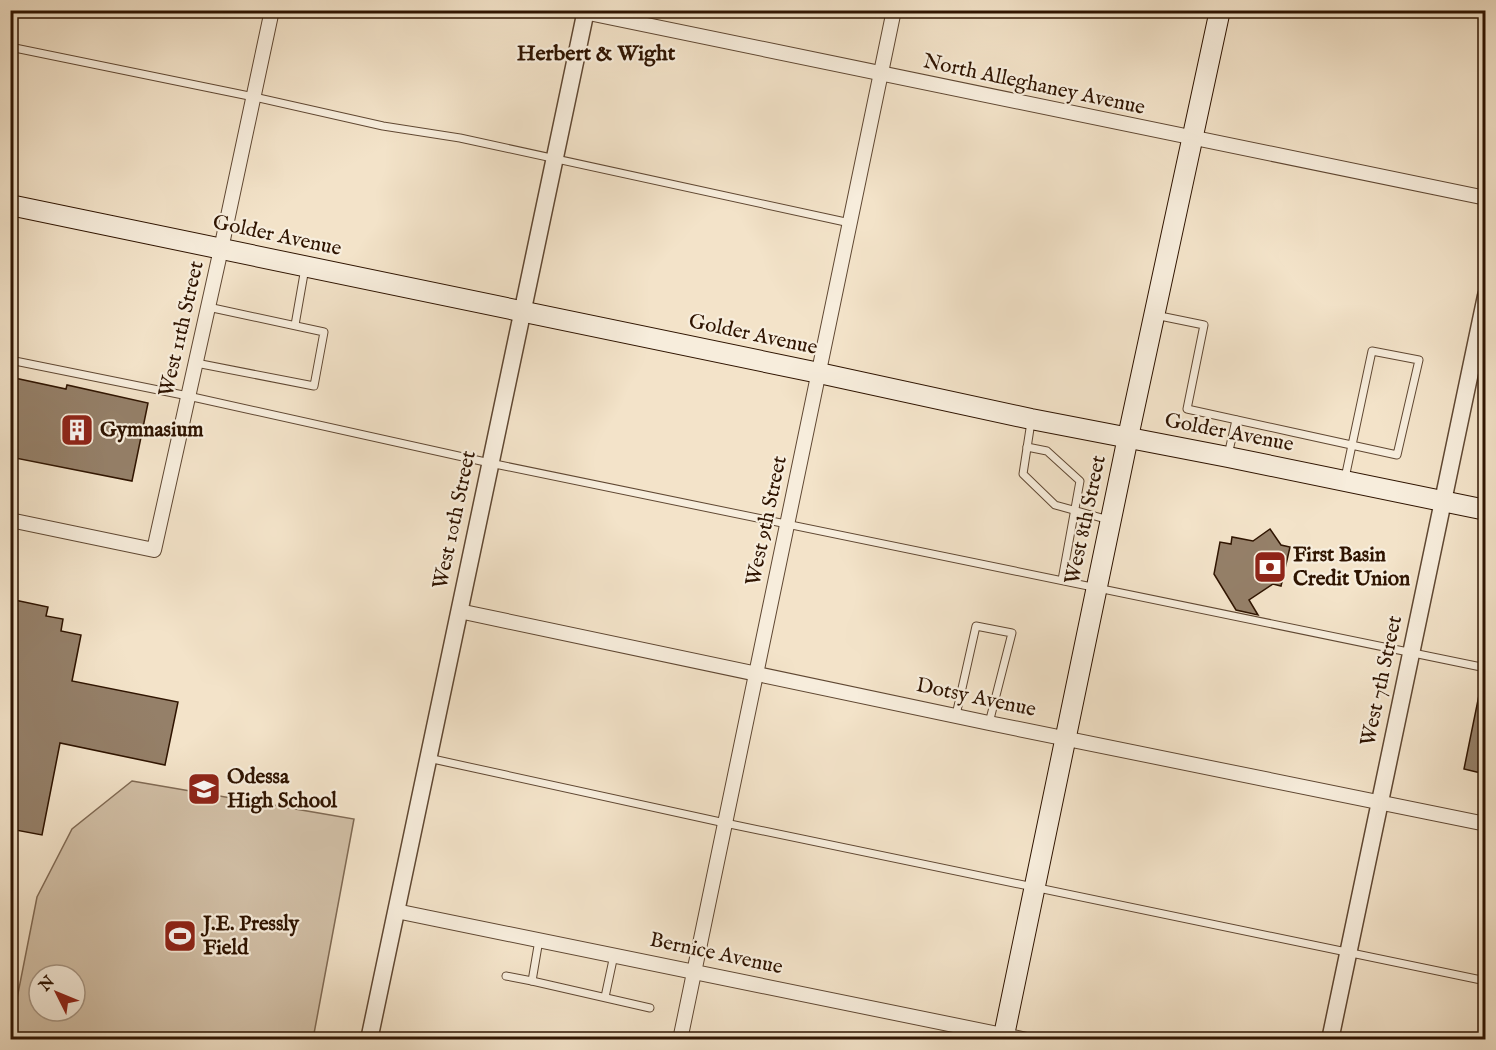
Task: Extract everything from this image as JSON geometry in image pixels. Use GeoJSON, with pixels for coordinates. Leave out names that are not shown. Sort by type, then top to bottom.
{"type":"FeatureCollection","features":[{"type":"Feature","properties":{"kind":"main road","name":"West 8th Street"},"geometry":{"type":"LineString","coordinates":[[1003,1037],[1220,10]]}},
{"type":"Feature","properties":{"kind":"main road","name":"Golder Avenue"},"geometry":{"type":"LineString","coordinates":[[10,205],[1031,419],[1485,510]]}},
{"type":"Feature","properties":{"kind":"street","name":"West 11th Street"},"geometry":{"type":"LineString","coordinates":[[10,520],[154,550],[222,249],[272,10]]}},
{"type":"Feature","properties":{"kind":"street","name":"West 9th Street"},"geometry":{"type":"LineString","coordinates":[[680,1040],[894,10]]}},
{"type":"Feature","properties":{"kind":"street","name":"North Alleghaney Avenue"},"geometry":{"type":"LineString","coordinates":[[582,11],[1485,198]]}},
{"type":"Feature","properties":{"kind":"street","name":"West 10th Street"},"geometry":{"type":"LineString","coordinates":[[369,1040],[554,159],[582,11]]}},
{"type":"Feature","properties":{"kind":"street","name":"West 7th Street"},"geometry":{"type":"LineString","coordinates":[[1330,1040],[1443,501],[1479,356],[1485,296]]}},
{"type":"Feature","properties":{"kind":"street","name":"Dotsy Avenue"},"geometry":{"type":"LineString","coordinates":[[459,611],[989,723],[1485,824]]}},
{"type":"Feature","properties":{"kind":"street","name":"Bernice Avenue"},"geometry":{"type":"LineString","coordinates":[[396,910],[1003,1037],[1027,1040]]}},
{"type":"Feature","properties":{"kind":"lane"},"geometry":{"type":"LineString","coordinates":[[10,47],[383,126],[460,138],[850,223]]}},
{"type":"Feature","properties":{"kind":"lane"},"geometry":{"type":"LineString","coordinates":[[295,325],[306,266]]}},
{"type":"Feature","properties":{"kind":"lane"},"geometry":{"type":"LineString","coordinates":[[196,363],[314,386],[324,332],[208,307]]}},
{"type":"Feature","properties":{"kind":"lane"},"geometry":{"type":"LineString","coordinates":[[1155,315],[1204,326],[1187,409],[1236,420],[1352,445],[1397,455],[1419,360],[1372,351],[1352,445],[1345,481]]}},
{"type":"Feature","properties":{"kind":"lane"},"geometry":{"type":"LineString","coordinates":[[10,360],[188,396],[490,463],[1485,668]]}},
{"type":"Feature","properties":{"kind":"lane"},"geometry":{"type":"LineString","coordinates":[[1031,419],[1023,474],[1055,505],[1111,521]]}},
{"type":"Feature","properties":{"kind":"lane"},"geometry":{"type":"LineString","coordinates":[[1228,457],[1236,420]]}},
{"type":"Feature","properties":{"kind":"lane"},"geometry":{"type":"LineString","coordinates":[[1027,447],[1047,451],[1080,481],[1062,580]]}},
{"type":"Feature","properties":{"kind":"lane"},"geometry":{"type":"LineString","coordinates":[[956,716],[976,626],[1012,633],[989,723]]}},
{"type":"Feature","properties":{"kind":"lane"},"geometry":{"type":"LineString","coordinates":[[428,758],[725,823],[1485,981]]}},
{"type":"Feature","properties":{"kind":"lane"},"geometry":{"type":"LineString","coordinates":[[532,981],[539,940]]}},
{"type":"Feature","properties":{"kind":"lane"},"geometry":{"type":"LineString","coordinates":[[605,997],[614,955]]}},
{"type":"Feature","properties":{"kind":"lane"},"geometry":{"type":"LineString","coordinates":[[506,976],[650,1008]]}},
{"type":"Feature","properties":{"kind":"shaded area","name":"J.E. Pressly Field"},"geometry":{"type":"Polygon","coordinates":[[[132,781],[354,819],[313,1039],[11,1039],[11,1029],[37,897],[72,829],[132,781]]]}},
{"type":"Feature","properties":{"kind":"building","name":"Gymnasium"},"geometry":{"type":"Polygon","coordinates":[[[10,377],[66,389],[67,385],[148,403],[132,481],[10,457],[10,377]]]}},
{"type":"Feature","properties":{"kind":"building","name":"First Basin Credit Union"},"geometry":{"type":"Polygon","coordinates":[[[1270,529],[1281,545],[1290,547],[1281,586],[1273,584],[1249,600],[1258,615],[1236,610],[1214,574],[1220,542],[1231,544],[1232,537],[1253,541],[1270,529]]]}},
{"type":"Feature","properties":{"kind":"building"},"geometry":{"type":"Polygon","coordinates":[[[10,599],[48,607],[46,616],[63,619],[61,631],[81,635],[72,681],[178,702],[165,765],[60,743],[42,835],[10,829],[10,599]]]}},
{"type":"Feature","properties":{"kind":"building"},"geometry":{"type":"Polygon","coordinates":[[[1479,695],[1485,696],[1485,774],[1464,769],[1479,695]]]}},
{"type":"Feature","properties":{"kind":"place","name":"Gymnasium"},"geometry":{"type":"Point","coordinates":[77,430]}},
{"type":"Feature","properties":{"kind":"place","name":"First Basin Credit Union"},"geometry":{"type":"Point","coordinates":[1270,567]}},
{"type":"Feature","properties":{"kind":"place","name":"Odessa High School"},"geometry":{"type":"Point","coordinates":[204,789]}},
{"type":"Feature","properties":{"kind":"place","name":"J.E. Pressly Field"},"geometry":{"type":"Point","coordinates":[180,936]}},
{"type":"Feature","properties":{"kind":"district","name":"Herbert & Wight"},"geometry":{"type":"Point","coordinates":[596,54]}}]}
